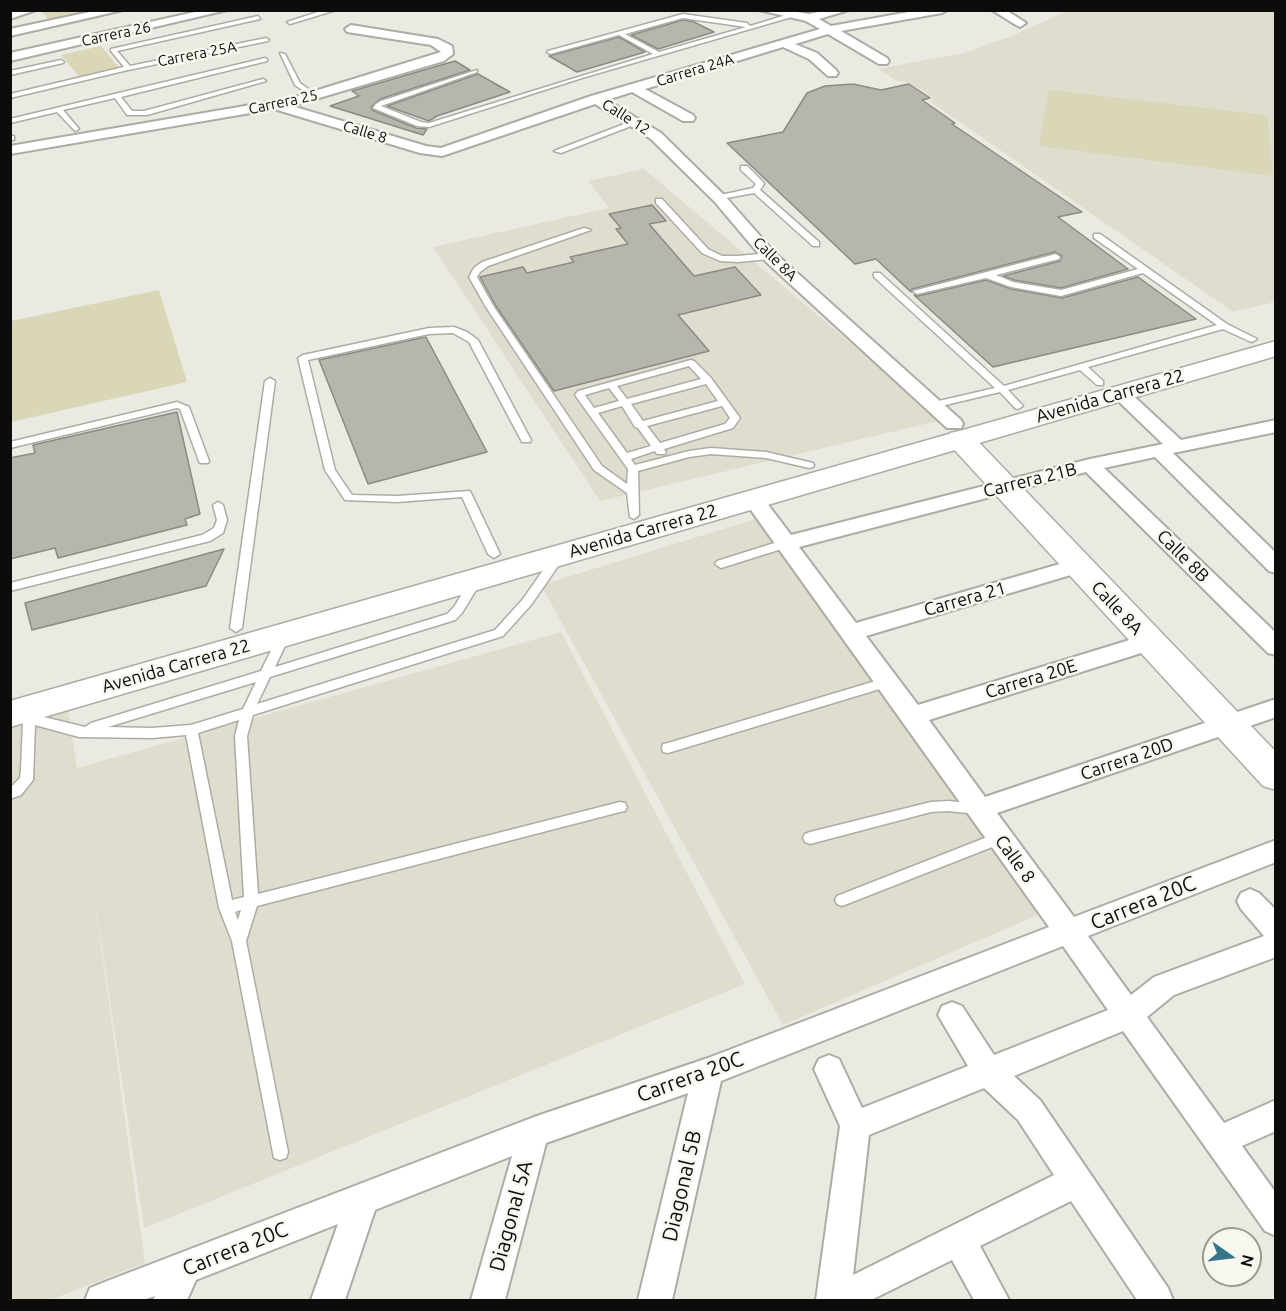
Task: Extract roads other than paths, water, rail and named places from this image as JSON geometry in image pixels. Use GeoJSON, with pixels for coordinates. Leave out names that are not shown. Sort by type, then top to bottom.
{"type":"FeatureCollection","features":[{"type":"Feature","properties":{"kind":"main road","name":"Avenida Carrera 22"},"geometry":{"type":"LineString","coordinates":[[17,716],[284,635],[753,499],[1010,398],[1100,380],[1268,340]]}},
{"type":"Feature","properties":{"kind":"main road","name":"Avenida Carrera 22"},"geometry":{"type":"LineString","coordinates":[[10,692],[494,554],[633,503],[809,465],[1100,380]]}},
{"type":"Feature","properties":{"kind":"main road","name":"Calle 8A"},"geometry":{"type":"LineString","coordinates":[[949,423],[1003,486],[1275,776]]}},
{"type":"Feature","properties":{"kind":"street"},"geometry":{"type":"LineString","coordinates":[[10,16],[32,10]]}},
{"type":"Feature","properties":{"kind":"street"},"geometry":{"type":"LineString","coordinates":[[10,33],[118,10]]}},
{"type":"Feature","properties":{"kind":"street","name":"Carrera 26"},"geometry":{"type":"LineString","coordinates":[[10,57],[222,10]]}},
{"type":"Feature","properties":{"kind":"street"},"geometry":{"type":"LineString","coordinates":[[764,10],[801,15],[844,10]]}},
{"type":"Feature","properties":{"kind":"street","name":"Carrera 24A"},"geometry":{"type":"LineString","coordinates":[[454,150],[596,99],[783,43],[829,30],[942,10]]}},
{"type":"Feature","properties":{"kind":"street"},"geometry":{"type":"LineString","coordinates":[[997,10],[1020,23]]}},
{"type":"Feature","properties":{"kind":"street"},"geometry":{"type":"LineString","coordinates":[[96,13],[122,33]]}},
{"type":"Feature","properties":{"kind":"street"},"geometry":{"type":"LineString","coordinates":[[801,15],[884,61]]}},
{"type":"Feature","properties":{"kind":"street","name":"Carrera 25"},"geometry":{"type":"LineString","coordinates":[[10,150],[277,106],[447,54],[448,49],[434,42],[351,29]]}},
{"type":"Feature","properties":{"kind":"street"},"geometry":{"type":"LineString","coordinates":[[783,43],[813,56],[832,73]]}},
{"type":"Feature","properties":{"kind":"street"},"geometry":{"type":"LineString","coordinates":[[634,88],[688,118]]}},
{"type":"Feature","properties":{"kind":"street","name":"Calle 12"},"geometry":{"type":"LineString","coordinates":[[596,99],[656,136]]}},
{"type":"Feature","properties":{"kind":"street","name":"Calle 8"},"geometry":{"type":"LineString","coordinates":[[277,106],[425,150],[442,152],[454,150]]}},
{"type":"Feature","properties":{"kind":"street","name":"Calle 8A"},"geometry":{"type":"LineString","coordinates":[[656,136],[719,198],[769,256],[949,423]]}},
{"type":"Feature","properties":{"kind":"street"},"geometry":{"type":"LineString","coordinates":[[1100,380],[1168,448],[1275,566]]}},
{"type":"Feature","properties":{"kind":"street","name":"Carrera 21B"},"geometry":{"type":"LineString","coordinates":[[787,543],[1090,465],[1275,426]]}},
{"type":"Feature","properties":{"kind":"street","name":"Calle 8B"},"geometry":{"type":"LineString","coordinates":[[1090,465],[1275,647]]}},
{"type":"Feature","properties":{"kind":"street","name":"Calle 8"},"geometry":{"type":"LineString","coordinates":[[753,499],[853,632],[1275,1220]]}},
{"type":"Feature","properties":{"kind":"street","name":"Carrera 21"},"geometry":{"type":"LineString","coordinates":[[853,632],[1077,566]]}},
{"type":"Feature","properties":{"kind":"street","name":"Carrera 20E"},"geometry":{"type":"LineString","coordinates":[[913,716],[1149,642]]}},
{"type":"Feature","properties":{"kind":"street","name":"Carrera 20D"},"geometry":{"type":"LineString","coordinates":[[979,809],[1275,708]]}},
{"type":"Feature","properties":{"kind":"street","name":"Carrera 20C"},"geometry":{"type":"LineString","coordinates":[[102,1300],[534,1132],[708,1072],[1275,851]]}},
{"type":"Feature","properties":{"kind":"street"},"geometry":{"type":"LineString","coordinates":[[1250,901],[1275,930]]}},
{"type":"Feature","properties":{"kind":"street"},"geometry":{"type":"LineString","coordinates":[[855,1126],[1128,1015],[1164,986],[1275,944]]}},
{"type":"Feature","properties":{"kind":"street"},"geometry":{"type":"LineString","coordinates":[[952,1015],[988,1073],[1029,1110],[1156,1300]]}},
{"type":"Feature","properties":{"kind":"street"},"geometry":{"type":"LineString","coordinates":[[828,1070],[855,1126],[835,1300]]}},
{"type":"Feature","properties":{"kind":"street","name":"Diagonal 5B"},"geometry":{"type":"LineString","coordinates":[[655,1300],[708,1072]]}},
{"type":"Feature","properties":{"kind":"street"},"geometry":{"type":"LineString","coordinates":[[1219,1141],[1275,1115]]}},
{"type":"Feature","properties":{"kind":"street","name":"Diagonal 5A"},"geometry":{"type":"LineString","coordinates":[[488,1300],[534,1132]]}},
{"type":"Feature","properties":{"kind":"street"},"geometry":{"type":"LineString","coordinates":[[835,1300],[1077,1182]]}},
{"type":"Feature","properties":{"kind":"street"},"geometry":{"type":"LineString","coordinates":[[328,1300],[363,1198]]}},
{"type":"Feature","properties":{"kind":"street"},"geometry":{"type":"LineString","coordinates":[[958,1240],[992,1300]]}},
{"type":"Feature","properties":{"kind":"street"},"geometry":{"type":"LineString","coordinates":[[170,1300],[184,1269]]}},
{"type":"Feature","properties":{"kind":"lane"},"geometry":{"type":"LineString","coordinates":[[290,22],[333,10]]}},
{"type":"Feature","properties":{"kind":"lane"},"geometry":{"type":"LineString","coordinates":[[475,71],[383,102],[377,108],[420,124],[429,125],[658,54],[753,26],[801,15]]}},
{"type":"Feature","properties":{"kind":"lane"},"geometry":{"type":"LineString","coordinates":[[550,52],[683,16],[753,26]]}},
{"type":"Feature","properties":{"kind":"lane"},"geometry":{"type":"LineString","coordinates":[[128,68],[113,50],[258,18]]}},
{"type":"Feature","properties":{"kind":"lane"},"geometry":{"type":"LineString","coordinates":[[620,33],[658,54]]}},
{"type":"Feature","properties":{"kind":"lane","name":"Carrera 25A"},"geometry":{"type":"LineString","coordinates":[[10,96],[128,68],[266,40]]}},
{"type":"Feature","properties":{"kind":"lane"},"geometry":{"type":"LineString","coordinates":[[282,54],[297,84],[315,96]]}},
{"type":"Feature","properties":{"kind":"lane"},"geometry":{"type":"LineString","coordinates":[[10,121],[265,60]]}},
{"type":"Feature","properties":{"kind":"lane"},"geometry":{"type":"LineString","coordinates":[[10,73],[61,62]]}},
{"type":"Feature","properties":{"kind":"lane"},"geometry":{"type":"LineString","coordinates":[[116,95],[130,113],[144,113],[262,81]]}},
{"type":"Feature","properties":{"kind":"lane"},"geometry":{"type":"LineString","coordinates":[[58,109],[75,129]]}},
{"type":"Feature","properties":{"kind":"lane"},"geometry":{"type":"LineString","coordinates":[[558,151],[635,123]]}},
{"type":"Feature","properties":{"kind":"lane"},"geometry":{"type":"LineString","coordinates":[[719,198],[756,189],[760,184],[744,168]]}},
{"type":"Feature","properties":{"kind":"lane"},"geometry":{"type":"LineString","coordinates":[[756,189],[816,244]]}},
{"type":"Feature","properties":{"kind":"lane"},"geometry":{"type":"LineString","coordinates":[[659,201],[705,251],[720,258],[769,256]]}},
{"type":"Feature","properties":{"kind":"lane"},"geometry":{"type":"LineString","coordinates":[[587,230],[485,264],[477,270],[473,277],[490,307],[598,468],[633,503]]}},
{"type":"Feature","properties":{"kind":"lane"},"geometry":{"type":"LineString","coordinates":[[1097,236],[1224,326],[1268,340]]}},
{"type":"Feature","properties":{"kind":"lane"},"geometry":{"type":"LineString","coordinates":[[917,291],[1056,257]]}},
{"type":"Feature","properties":{"kind":"lane"},"geometry":{"type":"LineString","coordinates":[[987,275],[1011,284],[1061,293],[1144,270]]}},
{"type":"Feature","properties":{"kind":"lane"},"geometry":{"type":"LineString","coordinates":[[877,276],[1010,398]]}},
{"type":"Feature","properties":{"kind":"lane"},"geometry":{"type":"LineString","coordinates":[[1100,380],[1224,326]]}},
{"type":"Feature","properties":{"kind":"lane"},"geometry":{"type":"LineString","coordinates":[[494,554],[466,493],[397,499],[349,498],[330,470],[303,358],[429,332],[454,330],[473,340],[526,440]]}},
{"type":"Feature","properties":{"kind":"lane"},"geometry":{"type":"LineString","coordinates":[[625,456],[729,426],[735,418],[695,365],[686,363],[581,393],[580,395],[633,470],[633,503]]}},
{"type":"Feature","properties":{"kind":"lane"},"geometry":{"type":"LineString","coordinates":[[593,411],[708,380]]}},
{"type":"Feature","properties":{"kind":"lane"},"geometry":{"type":"LineString","coordinates":[[236,628],[270,381]]}},
{"type":"Feature","properties":{"kind":"lane"},"geometry":{"type":"LineString","coordinates":[[610,384],[639,426],[667,460]]}},
{"type":"Feature","properties":{"kind":"lane"},"geometry":{"type":"LineString","coordinates":[[639,426],[725,402]]}},
{"type":"Feature","properties":{"kind":"lane"},"geometry":{"type":"LineString","coordinates":[[10,446],[177,405],[184,407],[204,461]]}},
{"type":"Feature","properties":{"kind":"lane"},"geometry":{"type":"LineString","coordinates":[[633,470],[711,451],[766,454],[809,465]]}},
{"type":"Feature","properties":{"kind":"lane"},"geometry":{"type":"LineString","coordinates":[[10,587],[206,538],[219,530],[222,520],[218,505]]}},
{"type":"Feature","properties":{"kind":"lane"},"geometry":{"type":"LineString","coordinates":[[721,564],[787,543]]}},
{"type":"Feature","properties":{"kind":"lane"},"geometry":{"type":"LineString","coordinates":[[10,794],[16,792],[26,780],[28,770],[17,716],[79,732],[152,733],[191,730],[499,633],[527,602],[560,555]]}},
{"type":"Feature","properties":{"kind":"lane"},"geometry":{"type":"LineString","coordinates":[[79,732],[450,616],[458,610],[477,579]]}},
{"type":"Feature","properties":{"kind":"lane"},"geometry":{"type":"LineString","coordinates":[[239,941],[251,902],[242,736],[247,713],[284,635]]}},
{"type":"Feature","properties":{"kind":"lane"},"geometry":{"type":"LineString","coordinates":[[668,748],[889,682]]}},
{"type":"Feature","properties":{"kind":"lane"},"geometry":{"type":"LineString","coordinates":[[191,730],[226,908],[239,941],[280,1152]]}},
{"type":"Feature","properties":{"kind":"lane"},"geometry":{"type":"LineString","coordinates":[[226,908],[620,807]]}},
{"type":"Feature","properties":{"kind":"lane"},"geometry":{"type":"LineString","coordinates":[[810,838],[931,807],[979,809]]}},
{"type":"Feature","properties":{"kind":"lane"},"geometry":{"type":"LineString","coordinates":[[842,900],[1000,838]]}}]}
